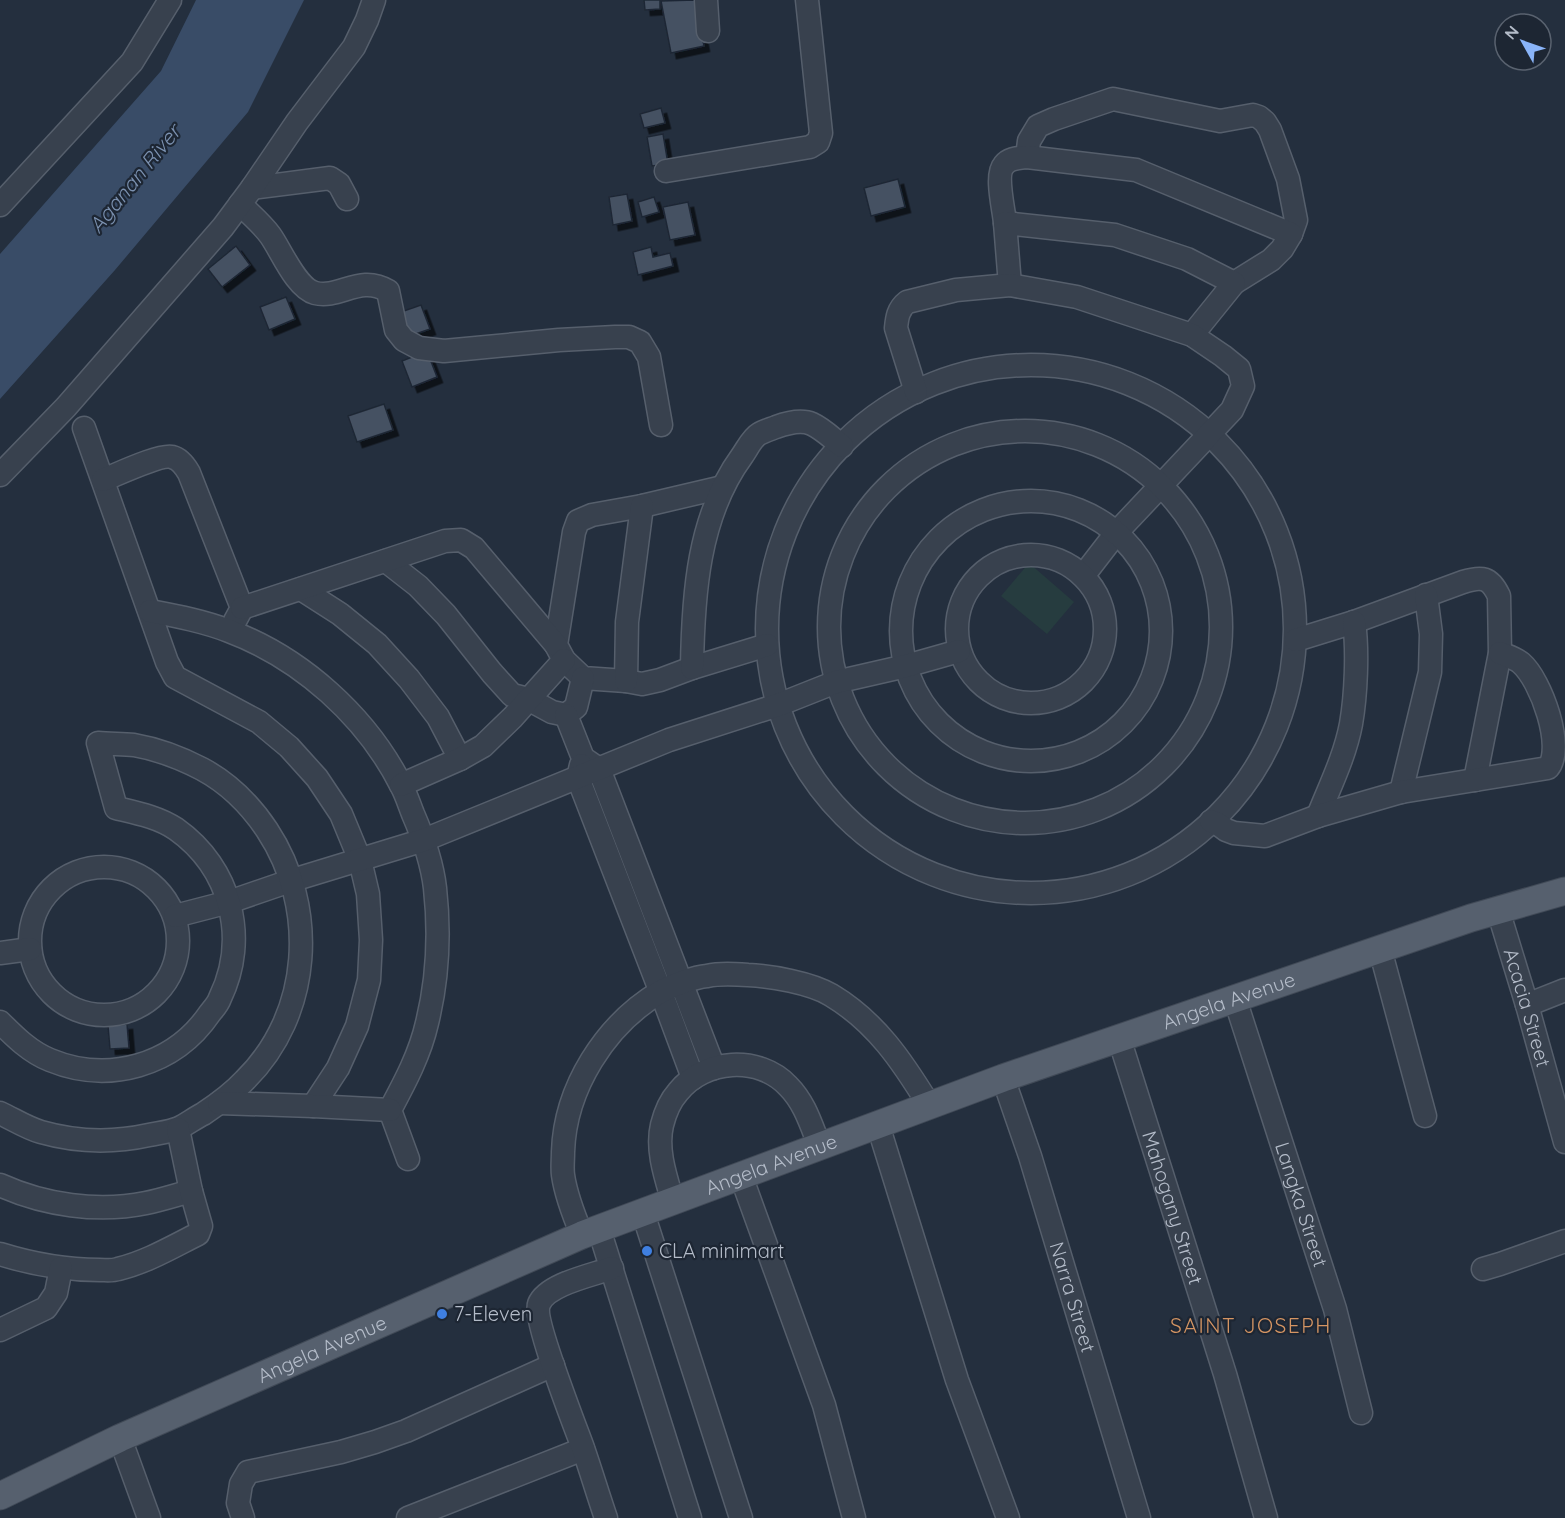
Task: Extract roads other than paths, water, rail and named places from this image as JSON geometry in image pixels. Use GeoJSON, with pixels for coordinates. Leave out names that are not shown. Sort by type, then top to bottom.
{"type":"FeatureCollection","features":[{"type":"Feature","properties":{"kind":"main road","name":"Angela Avenue"},"geometry":{"type":"LineString","coordinates":[[0,1496],[120,1438],[590,1232],[1003,1078],[1380,949],[1498,910],[1565,891]]}},
{"type":"Feature","properties":{"kind":"street"},"geometry":{"type":"LineString","coordinates":[[0,205],[132,62],[170,0]]}},
{"type":"Feature","properties":{"kind":"street"},"geometry":{"type":"LineString","coordinates":[[0,475],[66,407],[223,227],[297,122],[354,47],[374,0]]}},
{"type":"Feature","properties":{"kind":"street"},"geometry":{"type":"LineString","coordinates":[[706,0],[708,31]]}},
{"type":"Feature","properties":{"kind":"street"},"geometry":{"type":"LineString","coordinates":[[666,171],[810,147],[818,142],[821,133],[807,0]]}},
{"type":"Feature","properties":{"kind":"street"},"geometry":{"type":"LineString","coordinates":[[1027,157],[1029,141],[1038,126],[1054,118],[1113,99],[1220,121],[1252,115],[1265,122],[1288,178],[1296,220],[1282,249],[1271,260],[1234,283],[1192,335]]}},
{"type":"Feature","properties":{"kind":"street"},"geometry":{"type":"LineString","coordinates":[[1010,285],[999,176],[1002,166],[1010,160],[1027,157],[1136,170],[1291,234]]}},
{"type":"Feature","properties":{"kind":"street"},"geometry":{"type":"LineString","coordinates":[[246,196],[330,178],[339,184],[347,199]]}},
{"type":"Feature","properties":{"kind":"street"},"geometry":{"type":"LineString","coordinates":[[246,196],[302,286],[313,293],[324,294],[369,284],[378,285],[388,291],[396,330],[404,340],[419,348],[444,351],[615,337],[629,337],[640,342],[649,357],[661,425]]}},
{"type":"Feature","properties":{"kind":"street"},"geometry":{"type":"LineString","coordinates":[[1005,224],[1114,235],[1187,259],[1234,283]]}},
{"type":"Feature","properties":{"kind":"street"},"geometry":{"type":"LineString","coordinates":[[916,392],[896,328],[901,307],[907,302],[956,290],[1010,285],[1077,297],[1192,335],[1239,369],[1243,386],[1232,410],[1117,532],[1083,576]]}},
{"type":"Feature","properties":{"kind":"street"},"geometry":{"type":"LineString","coordinates":[[1046,365],[1081,369],[1115,378],[1148,391],[1212,432],[1256,489],[1274,522],[1286,558],[1294,596],[1296,640],[1286,700],[1274,732],[1259,762],[1240,790],[1211,821],[1193,838],[1134,873],[1102,884],[1068,891],[1034,894],[1000,892],[966,886],[934,876],[874,843],[848,821],[825,796],[789,738],[771,675],[768,645],[769,601],[777,559],[793,518],[814,480],[842,446],[873,418],[916,392],[941,381],[975,371],[1010,366],[1046,365]]}},
{"type":"Feature","properties":{"kind":"street"},"geometry":{"type":"LineString","coordinates":[[692,668],[693,616],[698,569],[710,523],[723,487],[735,466],[757,435],[783,425],[799,422],[812,424],[842,446]]}},
{"type":"Feature","properties":{"kind":"street"},"geometry":{"type":"LineString","coordinates":[[84,428],[166,662],[175,677],[259,722],[289,747],[317,778],[341,814],[360,860],[368,894],[371,940],[369,980],[357,1026],[338,1068],[313,1106]]}},
{"type":"Feature","properties":{"kind":"street"},"geometry":{"type":"LineString","coordinates":[[1025,430],[1062,433],[1096,443],[1129,459],[1162,484],[1178,502],[1194,526],[1207,552],[1216,579],[1221,608],[1221,637],[1217,665],[1209,693],[1197,720],[1182,744],[1155,773],[1116,801],[1089,812],[1061,820],[1032,823],[1003,822],[975,817],[947,808],[922,795],[878,758],[860,735],[836,682],[829,646],[829,610],[836,574],[849,540],[868,509],[892,482],[922,460],[954,444],[989,433],[1025,430]]}},
{"type":"Feature","properties":{"kind":"street"},"geometry":{"type":"LineString","coordinates":[[103,480],[157,459],[171,456],[182,462],[189,473],[242,608]]}},
{"type":"Feature","properties":{"kind":"street"},"geometry":{"type":"LineString","coordinates":[[401,785],[460,759],[483,746],[528,699],[560,652],[574,532],[578,521],[592,515],[723,487]]}},
{"type":"Feature","properties":{"kind":"street"},"geometry":{"type":"LineString","coordinates":[[1027,500],[1059,503],[1090,513],[1117,532],[1134,549],[1147,570],[1161,617],[1161,642],[1157,666],[1135,710],[1118,728],[1098,742],[1076,753],[1052,759],[1028,761],[1003,759],[980,751],[958,740],[939,724],[923,705],[911,684],[900,628],[905,596],[918,565],[938,539],[964,519],[994,505],[1027,500]]}},
{"type":"Feature","properties":{"kind":"street"},"geometry":{"type":"LineString","coordinates":[[626,681],[627,622],[642,506]]}},
{"type":"Feature","properties":{"kind":"street"},"geometry":{"type":"LineString","coordinates":[[230,631],[242,608],[445,541],[461,540],[474,548],[583,678],[642,684],[768,645]]}},
{"type":"Feature","properties":{"kind":"street"},"geometry":{"type":"LineString","coordinates":[[1032,555],[1051,557],[1068,564],[1083,576],[1095,591],[1102,607],[1105,626],[1104,644],[1098,662],[1088,677],[1074,690],[1058,699],[1022,704],[1004,699],[987,690],[974,678],[959,651],[956,626],[960,607],[968,590],[980,575],[995,564],[1013,557],[1032,555]]}},
{"type":"Feature","properties":{"kind":"street"},"geometry":{"type":"LineString","coordinates":[[386,561],[418,586],[446,615],[512,695],[528,699],[552,712],[566,715]]}},
{"type":"Feature","properties":{"kind":"street"},"geometry":{"type":"LineString","coordinates":[[1296,640],[1354,622],[1474,578],[1489,581],[1498,596],[1500,653],[1475,780]]}},
{"type":"Feature","properties":{"kind":"street"},"geometry":{"type":"LineString","coordinates":[[301,589],[340,614],[377,645],[410,679],[438,717],[460,759]]}},
{"type":"Feature","properties":{"kind":"street"},"geometry":{"type":"LineString","coordinates":[[1401,792],[1430,672],[1431,634],[1426,595]]}},
{"type":"Feature","properties":{"kind":"street"},"geometry":{"type":"LineString","coordinates":[[150,611],[190,619],[230,631],[272,651],[311,677],[346,709],[377,745],[401,785],[424,840],[435,885],[439,932],[436,979],[427,1025],[411,1069],[390,1110],[408,1159]]}},
{"type":"Feature","properties":{"kind":"street"},"geometry":{"type":"LineString","coordinates":[[1318,816],[1341,760],[1351,725],[1356,638],[1354,622]]}},
{"type":"Feature","properties":{"kind":"street"},"geometry":{"type":"LineString","coordinates":[[175,916],[230,902],[292,880],[424,840],[587,768],[778,705],[836,682],[959,651]]}},
{"type":"Feature","properties":{"kind":"street"},"geometry":{"type":"LineString","coordinates":[[1211,821],[1234,833],[1265,836],[1318,816],[1401,792],[1548,768],[1557,761],[1559,756],[1560,739],[1554,711],[1532,674],[1520,662],[1500,653]]}},
{"type":"Feature","properties":{"kind":"street"},"geometry":{"type":"LineString","coordinates":[[566,715],[576,707],[583,678]]}},
{"type":"Feature","properties":{"kind":"street"},"geometry":{"type":"LineString","coordinates":[[566,715],[682,983],[714,1068]]}},
{"type":"Feature","properties":{"kind":"street"},"geometry":{"type":"LineString","coordinates":[[0,1022],[20,1043],[48,1060],[80,1070],[114,1071],[146,1064],[176,1049],[201,1027],[220,999],[231,968],[234,935],[230,902],[217,873],[199,848],[175,829],[147,815],[116,808],[98,743],[134,746],[170,754],[203,769],[233,790],[258,816],[278,847],[292,880],[300,915],[302,951],[297,986],[285,1020],[268,1052],[246,1080],[219,1103],[178,1128],[129,1139],[84,1140],[40,1131],[0,1113]]}},
{"type":"Feature","properties":{"kind":"street"},"geometry":{"type":"LineString","coordinates":[[587,768],[660,992],[693,1078]]}},
{"type":"Feature","properties":{"kind":"street"},"geometry":{"type":"LineString","coordinates":[[110,867],[131,871],[150,882],[165,897],[175,916],[179,938],[176,961],[167,982],[151,999],[131,1010],[109,1015],[86,1013],[65,1005],[48,990],[36,971],[30,949],[31,927],[39,907],[51,889],[68,876],[88,868],[110,867]]}},
{"type":"Feature","properties":{"kind":"street","name":"Acacia Street"},"geometry":{"type":"LineString","coordinates":[[1498,910],[1565,1142]]}},
{"type":"Feature","properties":{"kind":"street"},"geometry":{"type":"LineString","coordinates":[[0,953],[30,949]]}},
{"type":"Feature","properties":{"kind":"street"},"geometry":{"type":"LineString","coordinates":[[1380,949],[1425,1116]]}},
{"type":"Feature","properties":{"kind":"street"},"geometry":{"type":"LineString","coordinates":[[690,1518],[612,1268],[568,1201],[562,1173],[563,1143],[569,1111],[582,1078],[613,1030],[660,992],[706,976],[758,975],[798,982],[828,993],[852,1009],[883,1038],[904,1064],[929,1105]]}},
{"type":"Feature","properties":{"kind":"street"},"geometry":{"type":"LineString","coordinates":[[1527,1005],[1565,990]]}},
{"type":"Feature","properties":{"kind":"street","name":"Langka Street"},"geometry":{"type":"LineString","coordinates":[[1234,999],[1335,1309],[1361,1413]]}},
{"type":"Feature","properties":{"kind":"street","name":"Mahogany Street"},"geometry":{"type":"LineString","coordinates":[[1119,1038],[1225,1374],[1266,1518]]}},
{"type":"Feature","properties":{"kind":"street"},"geometry":{"type":"LineString","coordinates":[[673,1202],[662,1158],[661,1127],[678,1091],[693,1078],[714,1068],[733,1064],[752,1066],[771,1073],[787,1084],[799,1099],[820,1147]]}},
{"type":"Feature","properties":{"kind":"street","name":"Narra Street"},"geometry":{"type":"LineString","coordinates":[[1003,1078],[1030,1156],[1139,1518]]}},
{"type":"Feature","properties":{"kind":"street"},"geometry":{"type":"LineString","coordinates":[[219,1103],[390,1110]]}},
{"type":"Feature","properties":{"kind":"street"},"geometry":{"type":"LineString","coordinates":[[878,1125],[957,1380],[1008,1518]]}},
{"type":"Feature","properties":{"kind":"street"},"geometry":{"type":"LineString","coordinates":[[0,1254],[61,1268],[116,1270],[148,1260],[198,1234],[201,1226],[178,1128]]}},
{"type":"Feature","properties":{"kind":"street"},"geometry":{"type":"LineString","coordinates":[[741,1176],[824,1405],[854,1518]]}},
{"type":"Feature","properties":{"kind":"street"},"geometry":{"type":"LineString","coordinates":[[0,1185],[15,1192],[57,1203],[102,1208],[145,1203],[191,1191]]}},
{"type":"Feature","properties":{"kind":"street"},"geometry":{"type":"LineString","coordinates":[[643,1213],[741,1518]]}},
{"type":"Feature","properties":{"kind":"street"},"geometry":{"type":"LineString","coordinates":[[1483,1269],[1565,1241]]}},
{"type":"Feature","properties":{"kind":"street"},"geometry":{"type":"LineString","coordinates":[[0,1330],[46,1308],[56,1293],[61,1268]]}},
{"type":"Feature","properties":{"kind":"street"},"geometry":{"type":"LineString","coordinates":[[606,1518],[553,1365],[539,1319],[538,1305],[546,1293],[559,1286],[612,1268]]}},
{"type":"Feature","properties":{"kind":"street"},"geometry":{"type":"LineString","coordinates":[[243,1518],[238,1503],[241,1484],[248,1472],[341,1452],[375,1442],[406,1431],[553,1365]]}},
{"type":"Feature","properties":{"kind":"street"},"geometry":{"type":"LineString","coordinates":[[120,1438],[149,1518]]}},
{"type":"Feature","properties":{"kind":"street"},"geometry":{"type":"LineString","coordinates":[[408,1518],[583,1449]]}},
{"type":"Feature","properties":{"kind":"water","name":"Aganan River"},"geometry":{"type":"Polygon","coordinates":[[[196,0],[304,0],[248,112],[115,270],[0,399],[0,254],[161,71],[196,0]]]}},
{"type":"Feature","properties":{"kind":"place","name":"CLA minimart"},"geometry":{"type":"Point","coordinates":[647,1251]}},
{"type":"Feature","properties":{"kind":"place","name":"7-Eleven"},"geometry":{"type":"Point","coordinates":[442,1314]}},
{"type":"Feature","properties":{"kind":"district","name":"SAINT JOSEPH"},"geometry":{"type":"Point","coordinates":[1251,1326]}}]}
